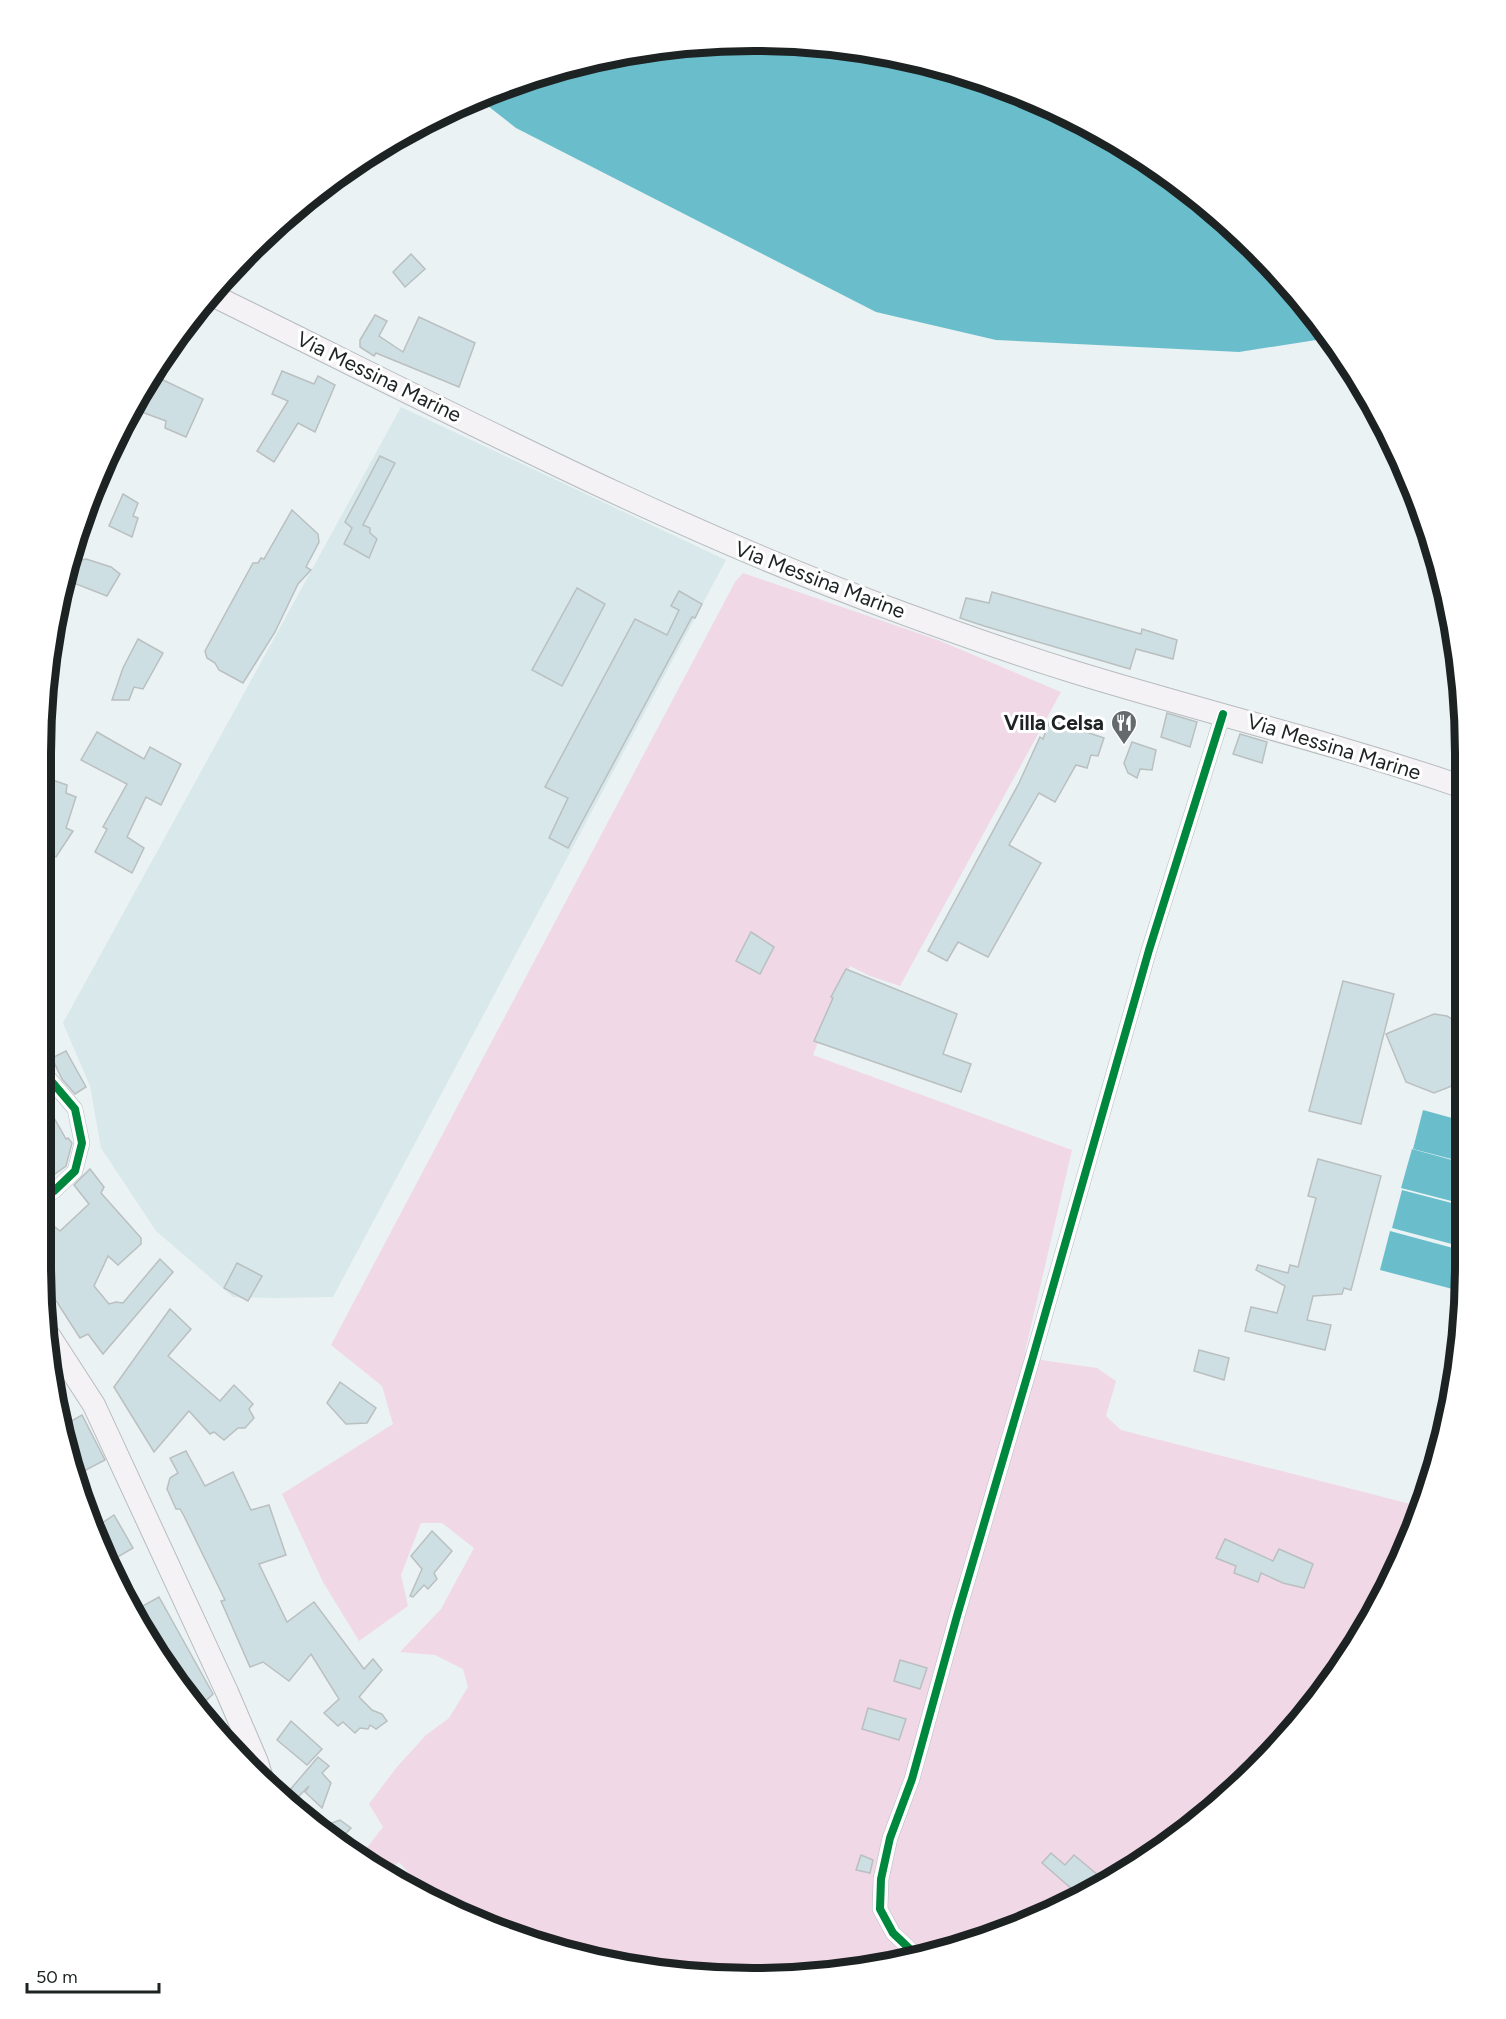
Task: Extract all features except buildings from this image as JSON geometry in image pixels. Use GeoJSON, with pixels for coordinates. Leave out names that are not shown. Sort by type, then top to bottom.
{"type":"FeatureCollection","features":[{"type":"Feature","properties":{"kind":"main road","name":"Via Messina Marine"},"geometry":{"type":"LineString","coordinates":[[218,298],[604,488],[736,548],[904,613],[1059,667],[1455,784]]}},
{"type":"Feature","properties":{"kind":"main road"},"geometry":{"type":"LineString","coordinates":[[56,1346],[94,1405],[257,1762]]}},
{"type":"Feature","properties":{"kind":"street"},"geometry":{"type":"LineString","coordinates":[[911,1950],[893,1933],[880,1909],[881,1879],[890,1838],[912,1779],[1149,950],[1223,714]]}},
{"type":"Feature","properties":{"kind":"street"},"geometry":{"type":"LineString","coordinates":[[51,1081],[75,1109],[82,1143],[75,1171],[51,1193]]}},
{"type":"Feature","properties":{"kind":"shaded area"},"geometry":{"type":"Polygon","coordinates":[[[401,407],[726,560],[333,1297],[233,1297],[156,1231],[101,1148],[90,1086],[63,1023],[401,407]]]}},
{"type":"Feature","properties":{"kind":"shaded area"},"geometry":{"type":"Polygon","coordinates":[[[743,573],[938,640],[1061,692],[900,986],[870,976],[850,966],[813,1055],[1072,1150],[1025,1352],[1041,1360],[1097,1368],[1116,1381],[1106,1416],[1121,1430],[1413,1505],[1383,1576],[1361,1617],[1337,1656],[1310,1693],[1281,1729],[1216,1794],[1143,1850],[1063,1896],[979,1931],[890,1955],[845,1962],[753,1968],[661,1962],[616,1955],[527,1931],[443,1896],[416,1882],[399,1862],[392,1868],[364,1851],[383,1827],[369,1804],[396,1768],[426,1735],[449,1718],[468,1687],[463,1669],[435,1655],[400,1652],[441,1609],[474,1548],[442,1523],[421,1523],[401,1575],[408,1606],[359,1641],[323,1582],[282,1494],[393,1424],[382,1386],[331,1345],[735,582],[743,573]]]}},
{"type":"Feature","properties":{"kind":"water"},"geometry":{"type":"Polygon","coordinates":[[[753,51],[799,53],[890,64],[935,75],[1022,104],[1104,145],[1143,169],[1216,225],[1281,290],[1320,339],[1239,352],[996,340],[876,312],[516,128],[485,104],[571,75],[616,64],[661,57],[753,51]]]}},
{"type":"Feature","properties":{"kind":"water"},"geometry":{"type":"Polygon","coordinates":[[[1423,1110],[1455,1119],[1455,1160],[1413,1149],[1423,1110]]]}},
{"type":"Feature","properties":{"kind":"water"},"geometry":{"type":"Polygon","coordinates":[[[1412,1149],[1455,1161],[1455,1202],[1401,1188],[1412,1149]]]}},
{"type":"Feature","properties":{"kind":"water"},"geometry":{"type":"Polygon","coordinates":[[[1402,1190],[1455,1204],[1455,1245],[1392,1228],[1402,1190]]]}},
{"type":"Feature","properties":{"kind":"water"},"geometry":{"type":"Polygon","coordinates":[[[1390,1231],[1455,1249],[1454,1289],[1380,1270],[1390,1231]]]}},
{"type":"Feature","properties":{"kind":"cycle path"},"geometry":{"type":"LineString","coordinates":[[911,1950],[893,1933],[880,1909],[881,1879],[890,1838],[912,1779],[1149,950],[1223,714]]}},
{"type":"Feature","properties":{"kind":"cycle path"},"geometry":{"type":"LineString","coordinates":[[51,1081],[75,1109],[82,1143],[75,1171],[51,1193]]}},
{"type":"Feature","properties":{"kind":"place","name":"Villa Celsa"},"geometry":{"type":"Point","coordinates":[1124,746]}}]}
